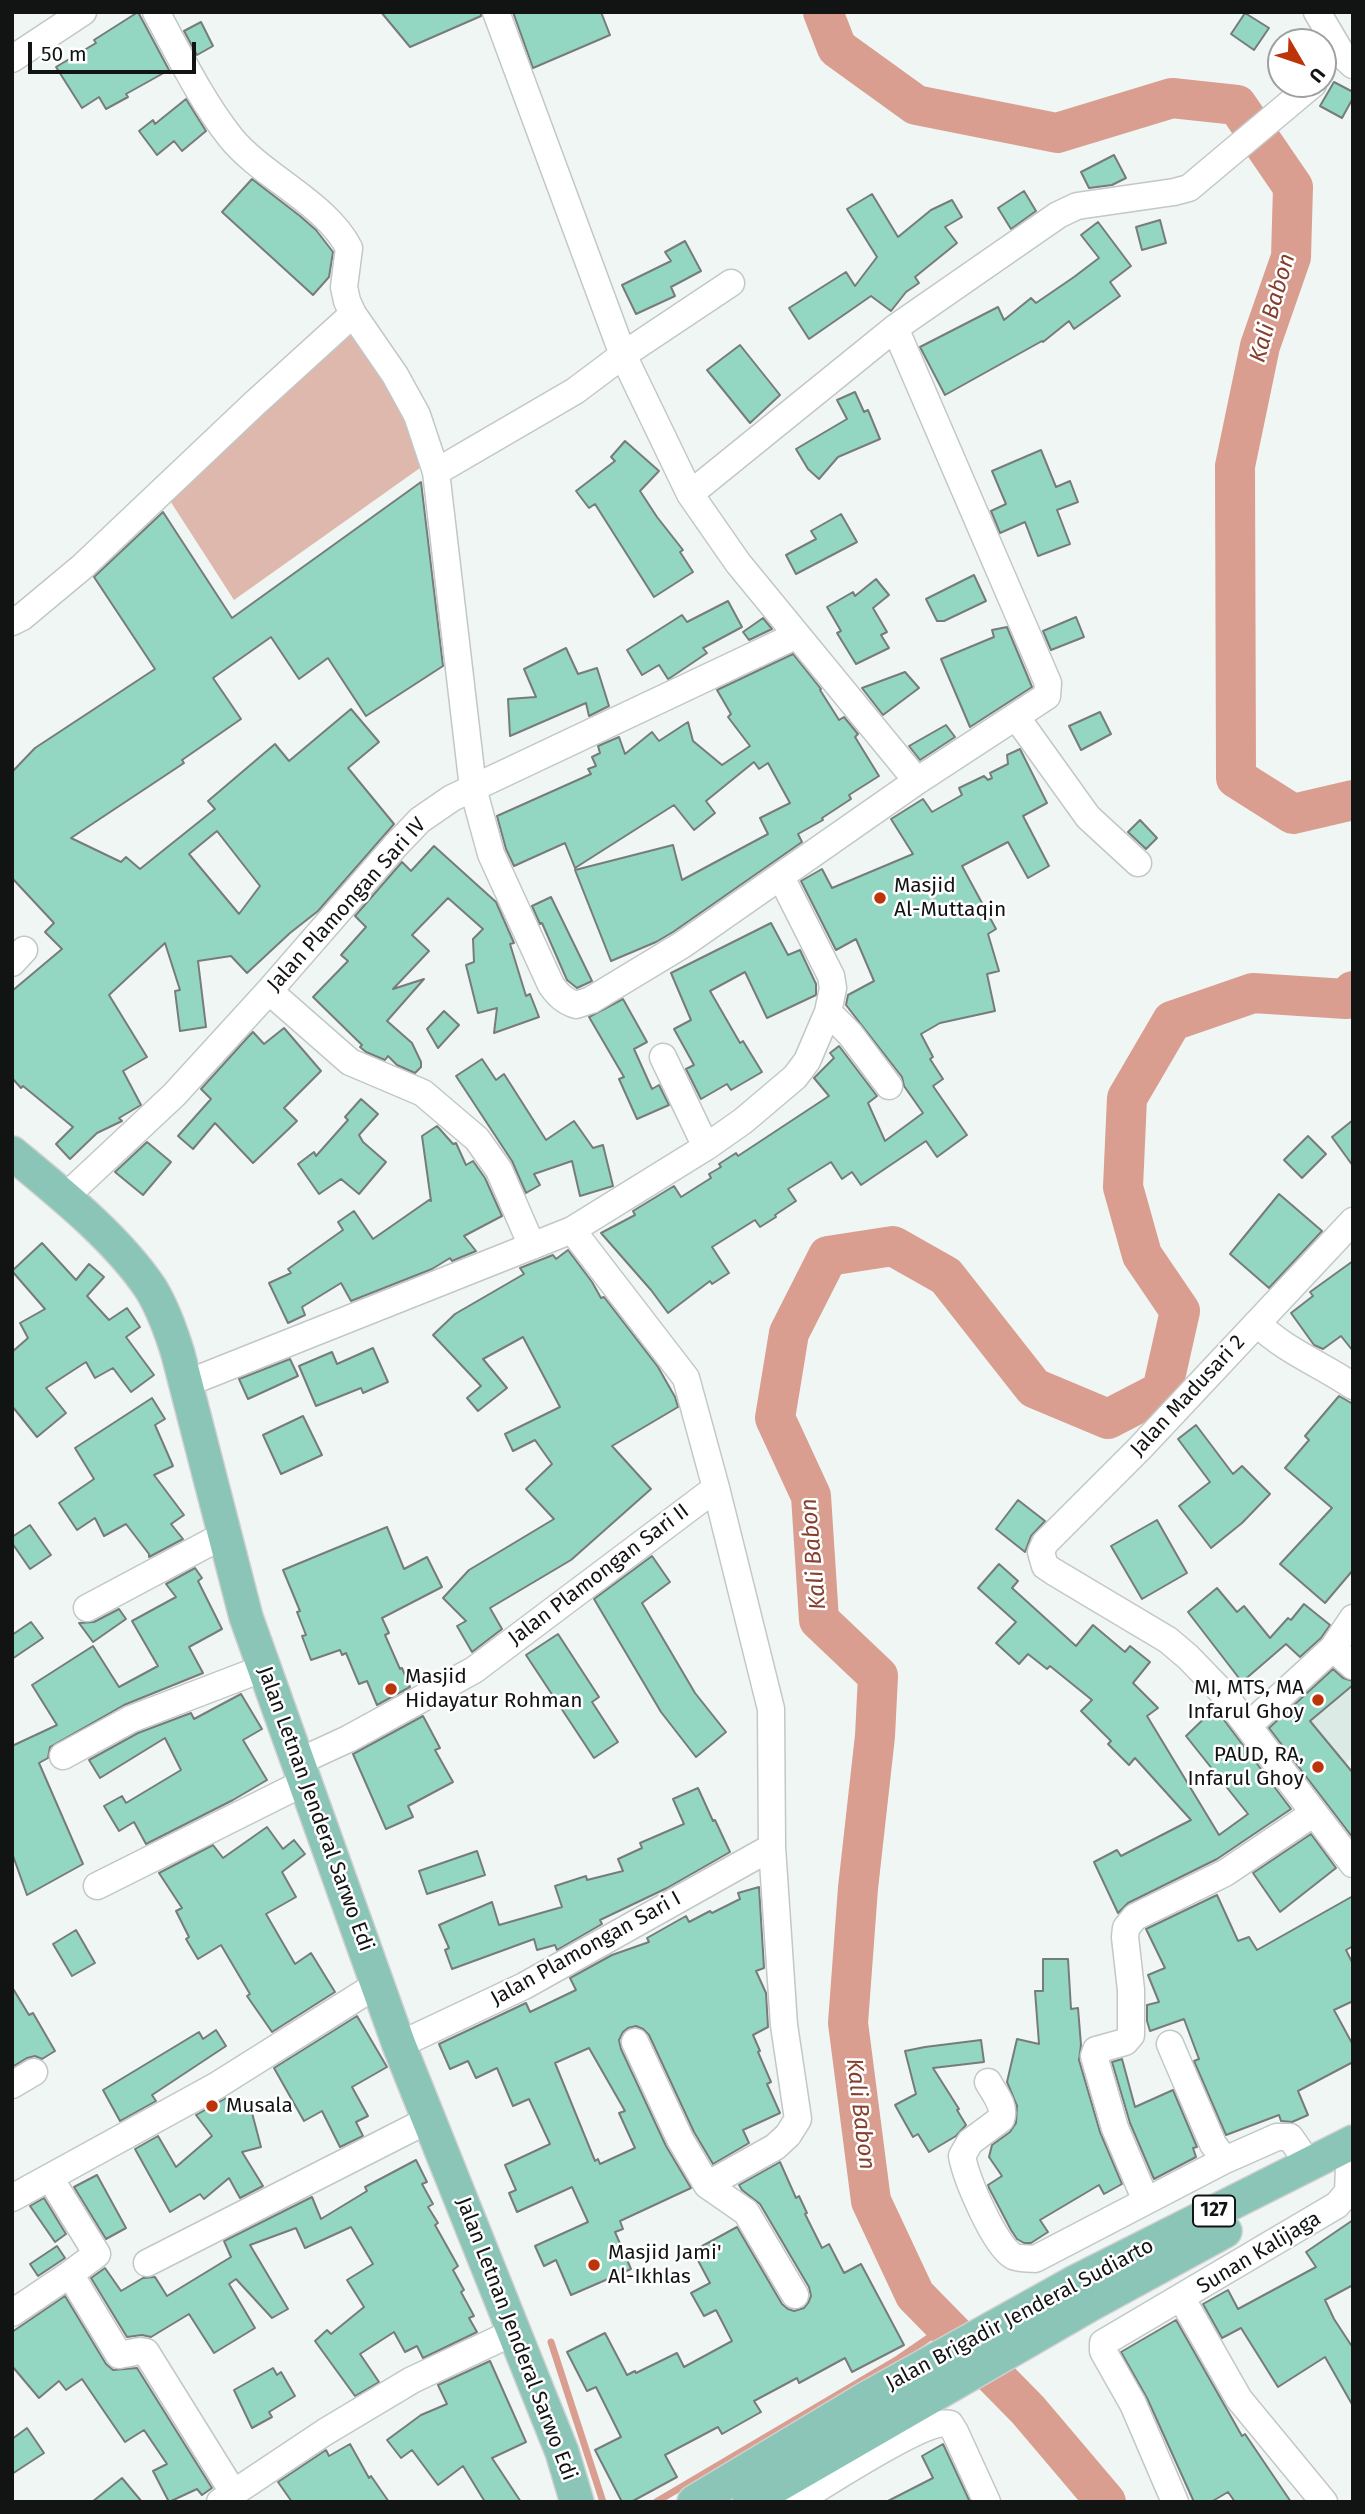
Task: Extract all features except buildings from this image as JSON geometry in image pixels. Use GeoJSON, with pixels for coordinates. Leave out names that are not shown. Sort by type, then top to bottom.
{"type":"FeatureCollection","features":[{"type":"Feature","properties":{"kind":"main road","name":"Jalan Letnan Jenderal Sarwo Edi"},"geometry":{"type":"LineString","coordinates":[[14,1157],[65,1197],[124,1256],[152,1291],[167,1321],[246,1617],[398,2045],[562,2452],[577,2502]]}},
{"type":"Feature","properties":{"kind":"main road","name":"Jalan Brigadir Jenderal Sudiarto"},"geometry":{"type":"LineString","coordinates":[[694,2502],[877,2409],[1308,2163],[1352,2160]]}},
{"type":"Feature","properties":{"kind":"main road","name":"Jalan Brigadir Jenderal Sudiarto"},"geometry":{"type":"LineString","coordinates":[[1085,2292],[1290,2196],[1352,2160]]}},
{"type":"Feature","properties":{"kind":"main road","name":"Jalan Brigadir Jenderal Sudiarto"},"geometry":{"type":"LineString","coordinates":[[750,2502],[877,2409]]}},
{"type":"Feature","properties":{"kind":"street"},"geometry":{"type":"LineString","coordinates":[[12,59],[83,12]]}},
{"type":"Feature","properties":{"kind":"street"},"geometry":{"type":"LineString","coordinates":[[156,12],[232,139],[318,212],[349,248],[344,287],[353,314],[401,385],[417,415],[436,472],[473,788],[491,854],[551,985],[559,997],[576,1005],[591,1000],[682,945],[917,781],[1047,696],[1048,683],[895,328]]}},
{"type":"Feature","properties":{"kind":"street"},"geometry":{"type":"LineString","coordinates":[[496,12],[623,355],[690,494],[738,563],[917,781]]}},
{"type":"Feature","properties":{"kind":"street"},"geometry":{"type":"LineString","coordinates":[[1317,12],[1348,60]]}},
{"type":"Feature","properties":{"kind":"street"},"geometry":{"type":"LineString","coordinates":[[690,494],[895,328],[1058,215],[1077,206],[1189,188],[1296,98]]}},
{"type":"Feature","properties":{"kind":"street"},"geometry":{"type":"LineString","coordinates":[[436,472],[575,391],[623,355],[731,283]]}},
{"type":"Feature","properties":{"kind":"street"},"geometry":{"type":"LineString","coordinates":[[12,622],[22,617],[82,567],[353,314]]}},
{"type":"Feature","properties":{"kind":"street","name":"Jalan Plamongan Sari IV"},"geometry":{"type":"LineString","coordinates":[[65,1197],[174,1095],[420,820],[452,798],[797,635]]}},
{"type":"Feature","properties":{"kind":"street"},"geometry":{"type":"LineString","coordinates":[[1017,718],[1088,817],[1138,863]]}},
{"type":"Feature","properties":{"kind":"street"},"geometry":{"type":"LineString","coordinates":[[185,1384],[572,1230],[706,1147],[743,1121],[795,1077],[811,1054],[828,1012],[834,988],[831,976],[781,877]]}},
{"type":"Feature","properties":{"kind":"street"},"geometry":{"type":"LineString","coordinates":[[269,990],[350,1062],[424,1093],[477,1139],[499,1170],[532,1246]]}},
{"type":"Feature","properties":{"kind":"street"},"geometry":{"type":"LineString","coordinates":[[828,1012],[850,1034],[889,1086]]}},
{"type":"Feature","properties":{"kind":"street"},"geometry":{"type":"LineString","coordinates":[[663,1056],[706,1147]]}},
{"type":"Feature","properties":{"kind":"street","name":"Jalan Madusari 2"},"geometry":{"type":"LineString","coordinates":[[1249,1725],[1223,1692],[1168,1640],[1054,1572],[1043,1561],[1041,1552],[1045,1543],[1140,1448],[1353,1221]]}},
{"type":"Feature","properties":{"kind":"street"},"geometry":{"type":"LineString","coordinates":[[572,1230],[686,1378],[771,1709],[772,1847],[784,2025],[798,2119],[788,2135],[775,2147],[707,2185]]}},
{"type":"Feature","properties":{"kind":"street"},"geometry":{"type":"LineString","coordinates":[[1257,1323],[1300,1356],[1353,1386]]}},
{"type":"Feature","properties":{"kind":"street","name":"Jalan Plamongan Sari II"},"geometry":{"type":"LineString","coordinates":[[97,1886],[302,1772],[348,1739],[474,1670],[716,1488]]}},
{"type":"Feature","properties":{"kind":"street"},"geometry":{"type":"LineString","coordinates":[[87,1608],[224,1535]]}},
{"type":"Feature","properties":{"kind":"street"},"geometry":{"type":"LineString","coordinates":[[1353,1618],[1333,1648],[1249,1725],[1353,1864]]}},
{"type":"Feature","properties":{"kind":"street"},"geometry":{"type":"LineString","coordinates":[[1333,1648],[1353,1667]]}},
{"type":"Feature","properties":{"kind":"street"},"geometry":{"type":"LineString","coordinates":[[63,1756],[131,1719],[264,1668]]}},
{"type":"Feature","properties":{"kind":"street"},"geometry":{"type":"LineString","coordinates":[[1146,2201],[1115,2128],[1094,2056],[1096,2050],[1125,2042],[1131,2035],[1132,1990],[1126,1928],[1135,1917],[1225,1873],[1314,1813]]}},
{"type":"Feature","properties":{"kind":"street","name":"Jalan Plamongan Sari I"},"geometry":{"type":"LineString","coordinates":[[398,2045],[524,1986],[772,1847]]}},
{"type":"Feature","properties":{"kind":"street"},"geometry":{"type":"LineString","coordinates":[[12,2198],[216,2086],[378,1984]]}},
{"type":"Feature","properties":{"kind":"street"},"geometry":{"type":"LineString","coordinates":[[635,2042],[680,2139],[707,2185],[746,2212],[795,2295]]}},
{"type":"Feature","properties":{"kind":"street"},"geometry":{"type":"LineString","coordinates":[[1170,2044],[1213,2144],[1225,2160]]}},
{"type":"Feature","properties":{"kind":"street"},"geometry":{"type":"LineString","coordinates":[[988,2082],[1003,2114],[1001,2119],[970,2142],[962,2156],[970,2187],[1003,2247],[1014,2256],[1035,2259],[1254,2145],[1277,2137],[1290,2137],[1308,2163]]}},
{"type":"Feature","properties":{"kind":"street"},"geometry":{"type":"LineString","coordinates":[[147,2263],[430,2119]]}},
{"type":"Feature","properties":{"kind":"street","name":"Sunan Kalijaga"},"geometry":{"type":"LineString","coordinates":[[1175,2502],[1133,2404],[1102,2346],[1103,2343],[1338,2205],[1348,2192],[1352,2160]]}},
{"type":"Feature","properties":{"kind":"street"},"geometry":{"type":"LineString","coordinates":[[12,2313],[97,2254],[50,2178]]}},
{"type":"Feature","properties":{"kind":"street"},"geometry":{"type":"LineString","coordinates":[[70,2274],[119,2355],[140,2351],[146,2352],[150,2357],[226,2497],[325,2432],[412,2380],[514,2332]]}},
{"type":"Feature","properties":{"kind":"street"},"geometry":{"type":"LineString","coordinates":[[1182,2299],[1239,2399],[1324,2502]]}},
{"type":"Feature","properties":{"kind":"street"},"geometry":{"type":"LineString","coordinates":[[796,2502],[920,2429],[943,2422],[950,2424],[955,2432],[987,2502]]}},
{"type":"Feature","properties":{"kind":"shaded area"},"geometry":{"type":"Polygon","coordinates":[[[356,324],[427,463],[234,600],[167,496],[356,324]]]}},
{"type":"Feature","properties":{"kind":"shaded area","name":"MI, MTS, MA Infarul Ghoy"},"geometry":{"type":"Polygon","coordinates":[[[1336,1655],[1353,1674],[1353,1757],[1310,1793],[1253,1725],[1336,1655]]]}},
{"type":"Feature","properties":{"kind":"waterway","name":"Kali Babon"},"geometry":{"type":"LineString","coordinates":[[823,12],[837,48],[916,105],[1057,133],[1172,98],[1237,105],[1293,187],[1291,257],[1260,346],[1235,466],[1236,778],[1293,814],[1353,800]]}},
{"type":"Feature","properties":{"kind":"waterway","name":"Kali Babon"},"geometry":{"type":"LineString","coordinates":[[1106,2502],[1028,2410],[915,2295],[871,2201],[848,2023],[858,1888],[875,1736],[878,1676],[819,1620],[811,1496],[775,1418],[789,1333],[828,1256],[893,1246],[946,1276],[1034,1388],[1108,1419],[1162,1391],[1180,1311],[1142,1255],[1123,1187],[1127,1098],[1172,1021],[1253,993],[1346,999],[1353,991]]}},
{"type":"Feature","properties":{"kind":"waterway"},"geometry":{"type":"LineString","coordinates":[[656,2502],[898,2359],[946,2326]]}},
{"type":"Feature","properties":{"kind":"waterway"},"geometry":{"type":"LineString","coordinates":[[551,2342],[603,2502]]}},
{"type":"Feature","properties":{"kind":"place","name":"Masjid Al-Muttaqin"},"geometry":{"type":"Point","coordinates":[880,898]}},
{"type":"Feature","properties":{"kind":"place","name":"Masjid Hidayatur Rohman"},"geometry":{"type":"Point","coordinates":[391,1689]}},
{"type":"Feature","properties":{"kind":"place","name":"MI, MTS, MA Infarul Ghoy"},"geometry":{"type":"Point","coordinates":[1318,1700]}},
{"type":"Feature","properties":{"kind":"place","name":"PAUD, RA, Infarul Ghoy"},"geometry":{"type":"Point","coordinates":[1318,1767]}},
{"type":"Feature","properties":{"kind":"place","name":"Musala"},"geometry":{"type":"Point","coordinates":[212,2106]}},
{"type":"Feature","properties":{"kind":"place","name":"Masjid Jami' Al-Ikhlas"},"geometry":{"type":"Point","coordinates":[594,2265]}}]}
